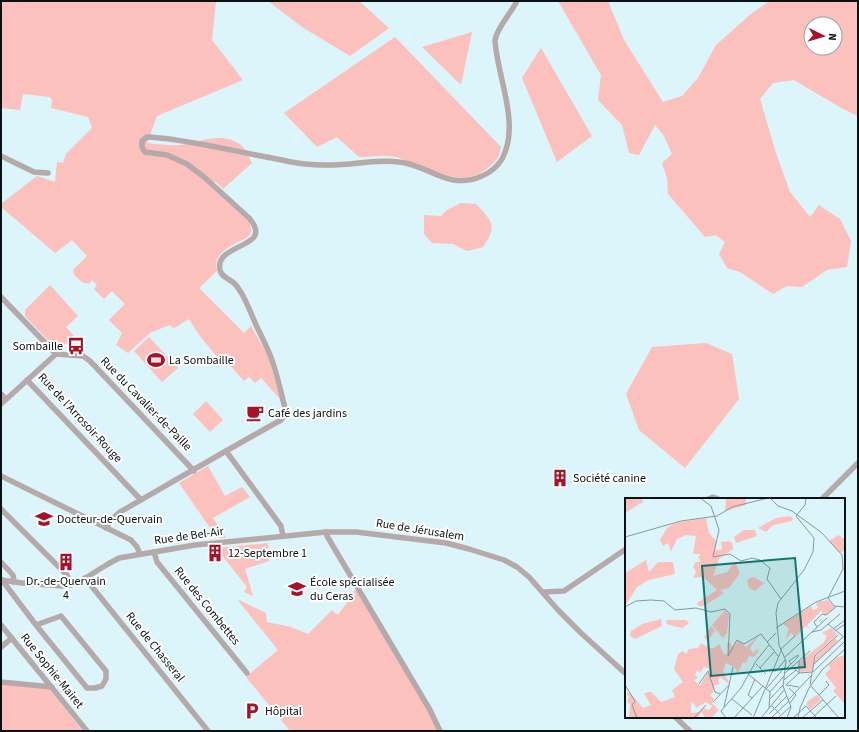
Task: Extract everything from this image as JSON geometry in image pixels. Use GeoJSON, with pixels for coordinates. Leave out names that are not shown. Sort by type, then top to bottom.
{"type":"FeatureCollection","features":[{"type":"Feature","properties":{"kind":"street"},"geometry":{"type":"LineString","coordinates":[[106,528],[115,515],[281,420],[285,415],[285,408],[270,356],[242,294],[234,283],[221,274],[219,268],[221,260],[224,256],[252,240],[256,233],[255,226],[249,218],[196,170],[173,157],[145,152],[142,147],[142,141],[150,137],[181,141],[314,165],[385,161],[399,162],[414,166],[449,180],[463,181],[478,178],[485,175],[497,166],[502,160],[508,147],[508,118],[495,40],[497,31],[509,16],[517,1]]}},
{"type":"Feature","properties":{"kind":"street"},"geometry":{"type":"LineString","coordinates":[[1,156],[34,172],[48,174]]}},
{"type":"Feature","properties":{"kind":"street"},"geometry":{"type":"LineString","coordinates":[[1,297],[56,354]]}},
{"type":"Feature","properties":{"kind":"street","name":"Rue du Cavalier-de-Paille"},"geometry":{"type":"LineString","coordinates":[[56,354],[84,356],[90,361],[194,471]]}},
{"type":"Feature","properties":{"kind":"street","name":"Rue de l'Arrosoir-Rouge"},"geometry":{"type":"LineString","coordinates":[[56,354],[27,380],[141,500]]}},
{"type":"Feature","properties":{"kind":"street"},"geometry":{"type":"LineString","coordinates":[[1,394],[3,401],[27,380]]}},
{"type":"Feature","properties":{"kind":"street"},"geometry":{"type":"LineString","coordinates":[[226,451],[281,526],[284,536]]}},
{"type":"Feature","properties":{"kind":"street"},"geometry":{"type":"LineString","coordinates":[[823,498],[858,463]]}},
{"type":"Feature","properties":{"kind":"street"},"geometry":{"type":"LineString","coordinates":[[1,476],[134,543],[140,554]]}},
{"type":"Feature","properties":{"kind":"street"},"geometry":{"type":"LineString","coordinates":[[1,509],[67,574],[71,585]]}},
{"type":"Feature","properties":{"kind":"street"},"geometry":{"type":"LineString","coordinates":[[326,532],[330,542],[430,710],[440,731]]}},
{"type":"Feature","properties":{"kind":"street","name":"Rue de Jérusalem"},"geometry":{"type":"LineString","coordinates":[[284,536],[326,532],[368,533],[446,543],[504,560],[517,567],[529,577],[558,610],[625,673]]}},
{"type":"Feature","properties":{"kind":"street","name":"Rue de Bel-Air"},"geometry":{"type":"LineString","coordinates":[[1,580],[63,586],[71,585],[115,560],[140,554],[195,545],[284,536]]}},
{"type":"Feature","properties":{"kind":"street"},"geometry":{"type":"LineString","coordinates":[[543,592],[564,591],[625,550]]}},
{"type":"Feature","properties":{"kind":"street","name":"Rue des Combettes"},"geometry":{"type":"LineString","coordinates":[[154,552],[157,562],[247,673]]}},
{"type":"Feature","properties":{"kind":"street"},"geometry":{"type":"LineString","coordinates":[[1,562],[13,575],[14,582]]}},
{"type":"Feature","properties":{"kind":"street","name":"Rue de Chasseral"},"geometry":{"type":"LineString","coordinates":[[85,578],[208,731]]}},
{"type":"Feature","properties":{"kind":"street"},"geometry":{"type":"LineString","coordinates":[[1,580],[36,625],[87,688],[102,686],[106,678],[106,671],[61,616],[36,625]]}},
{"type":"Feature","properties":{"kind":"street","name":"Rue Sophie-Mairet"},"geometry":{"type":"LineString","coordinates":[[1,625],[87,731]]}},
{"type":"Feature","properties":{"kind":"street"},"geometry":{"type":"LineString","coordinates":[[1,647],[12,638]]}},
{"type":"Feature","properties":{"kind":"street"},"geometry":{"type":"LineString","coordinates":[[1,682],[52,687]]}},
{"type":"Feature","properties":{"kind":"street"},"geometry":{"type":"LineString","coordinates":[[676,718],[690,731]]}},
{"type":"Feature","properties":{"kind":"shaded area"},"geometry":{"type":"Polygon","coordinates":[[[1,1],[216,1],[212,40],[243,80],[157,116],[147,143],[181,145],[213,138],[221,138],[236,142],[243,147],[247,153],[252,163],[223,189],[216,182],[206,182],[249,222],[251,233],[248,237],[231,246],[221,254],[217,259],[217,271],[199,288],[244,333],[251,326],[269,358],[280,399],[261,378],[255,383],[249,377],[244,381],[225,360],[222,363],[200,336],[189,319],[174,328],[169,325],[150,333],[128,353],[116,345],[122,333],[109,320],[125,304],[112,291],[104,299],[94,289],[97,285],[92,280],[89,284],[82,282],[74,275],[73,270],[87,256],[72,240],[55,253],[1,207],[1,204],[37,176],[55,182],[57,162],[63,163],[66,154],[92,128],[88,117],[51,108],[52,100],[50,97],[23,94],[20,110],[1,108],[1,1]]]}},
{"type":"Feature","properties":{"kind":"shaded area"},"geometry":{"type":"Polygon","coordinates":[[[268,1],[359,1],[389,28],[350,56],[302,27],[268,1]]]}},
{"type":"Feature","properties":{"kind":"shaded area"},"geometry":{"type":"Polygon","coordinates":[[[558,1],[608,1],[624,40],[663,102],[682,96],[698,78],[716,45],[752,13],[770,1],[858,1],[858,116],[843,109],[794,80],[773,83],[760,99],[776,153],[790,192],[810,217],[819,205],[840,219],[851,241],[847,267],[827,270],[802,287],[787,286],[773,294],[740,272],[727,268],[719,254],[725,242],[716,235],[705,237],[668,194],[667,178],[662,163],[672,154],[664,136],[655,125],[639,155],[629,153],[622,125],[598,100],[601,75],[558,1]]]}},
{"type":"Feature","properties":{"kind":"shaded area"},"geometry":{"type":"Polygon","coordinates":[[[472,32],[461,85],[422,47],[472,32]]]}},
{"type":"Feature","properties":{"kind":"shaded area"},"geometry":{"type":"Polygon","coordinates":[[[395,37],[501,147],[496,160],[489,167],[478,174],[467,177],[456,177],[392,156],[359,157],[337,137],[317,147],[284,113],[395,37]]]}},
{"type":"Feature","properties":{"kind":"shaded area"},"geometry":{"type":"Polygon","coordinates":[[[541,48],[592,136],[557,162],[522,78],[541,48]]]}},
{"type":"Feature","properties":{"kind":"shaded area"},"geometry":{"type":"Polygon","coordinates":[[[461,203],[476,204],[486,215],[491,224],[492,229],[488,240],[483,247],[467,251],[453,244],[432,243],[424,234],[424,215],[441,216],[447,210],[461,203]]]}},
{"type":"Feature","properties":{"kind":"shaded area"},"geometry":{"type":"Polygon","coordinates":[[[50,285],[78,316],[66,327],[74,336],[58,351],[25,316],[25,310],[50,285]]]}},
{"type":"Feature","properties":{"kind":"shaded area","name":"La Sombaille"},"geometry":{"type":"Polygon","coordinates":[[[149,337],[178,368],[162,382],[134,351],[149,337]]]}},
{"type":"Feature","properties":{"kind":"shaded area"},"geometry":{"type":"Polygon","coordinates":[[[706,343],[732,354],[739,399],[685,468],[639,430],[626,394],[652,347],[706,343]]]}},
{"type":"Feature","properties":{"kind":"shaded area"},"geometry":{"type":"Polygon","coordinates":[[[206,401],[223,420],[210,432],[193,414],[206,401]]]}},
{"type":"Feature","properties":{"kind":"shaded area"},"geometry":{"type":"Polygon","coordinates":[[[208,466],[225,496],[242,487],[250,497],[213,518],[226,538],[217,538],[179,483],[208,466]]]}},
{"type":"Feature","properties":{"kind":"shaded area"},"geometry":{"type":"Polygon","coordinates":[[[268,543],[269,561],[245,569],[253,596],[244,592],[247,587],[220,553],[222,552],[219,548],[268,543]]]}},
{"type":"Feature","properties":{"kind":"shaded area"},"geometry":{"type":"Polygon","coordinates":[[[355,590],[358,592],[400,665],[423,701],[439,731],[290,731],[246,677],[278,650],[237,599],[266,613],[267,622],[291,627],[308,634],[332,610],[338,615],[348,601],[348,597],[355,590]]]}},
{"type":"Feature","properties":{"kind":"shaded area"},"geometry":{"type":"Polygon","coordinates":[[[1,684],[49,689],[83,731],[1,731],[1,684]]]}},
{"type":"Feature","properties":{"kind":"place","name":"Sombaille"},"geometry":{"type":"Point","coordinates":[76,346]}},
{"type":"Feature","properties":{"kind":"place","name":"La Sombaille"},"geometry":{"type":"Point","coordinates":[156,360]}},
{"type":"Feature","properties":{"kind":"place","name":"Café des jardins"},"geometry":{"type":"Point","coordinates":[255,413]}},
{"type":"Feature","properties":{"kind":"place","name":"Société canine"},"geometry":{"type":"Point","coordinates":[560,478]}},
{"type":"Feature","properties":{"kind":"place","name":"Docteur-de-Quervain"},"geometry":{"type":"Point","coordinates":[44,519]}},
{"type":"Feature","properties":{"kind":"place","name":"12-Septembre 1"},"geometry":{"type":"Point","coordinates":[215,553]}},
{"type":"Feature","properties":{"kind":"place","name":"Dr.-de-Quervain 4"},"geometry":{"type":"Point","coordinates":[66,562]}},
{"type":"Feature","properties":{"kind":"place","name":"École spécialisée du Ceras"},"geometry":{"type":"Point","coordinates":[297,589]}},
{"type":"Feature","properties":{"kind":"place","name":"Hôpital"},"geometry":{"type":"Point","coordinates":[252,711]}}]}
